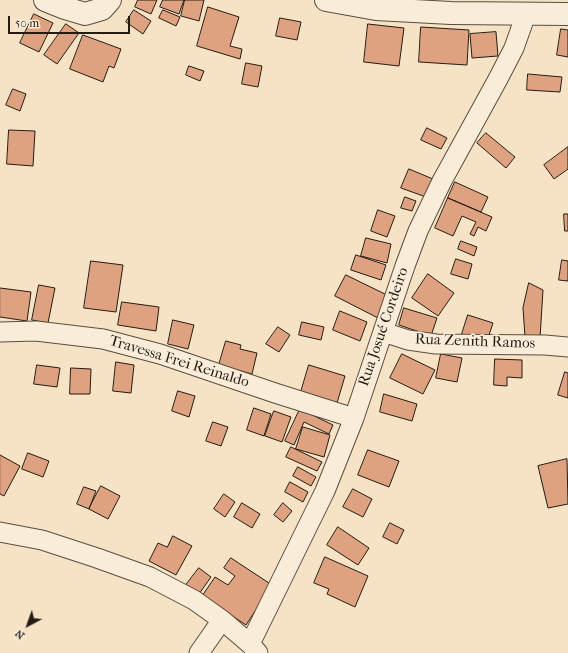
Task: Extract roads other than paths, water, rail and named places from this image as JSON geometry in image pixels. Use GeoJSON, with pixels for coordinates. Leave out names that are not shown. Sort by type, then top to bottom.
{"type":"FeatureCollection","features":[{"type":"Feature","properties":{"kind":"street"},"geometry":{"type":"LineString","coordinates":[[45,0],[85,14],[102,9],[110,0]]}},
{"type":"Feature","properties":{"kind":"street"},"geometry":{"type":"LineString","coordinates":[[326,0],[376,9],[451,13],[536,9],[568,14]]}},
{"type":"Feature","properties":{"kind":"street","name":"Rua Josué Cordeiro"},"geometry":{"type":"LineString","coordinates":[[254,648],[325,491],[354,418],[418,231],[442,181],[536,9]]}},
{"type":"Feature","properties":{"kind":"street","name":"Travessa Frei Reinaldo"},"geometry":{"type":"LineString","coordinates":[[0,332],[36,332],[103,339],[160,354],[354,418]]}},
{"type":"Feature","properties":{"kind":"street","name":"Rua Zenith Ramos"},"geometry":{"type":"LineString","coordinates":[[383,332],[408,340],[436,344],[545,345],[568,347]]}},
{"type":"Feature","properties":{"kind":"street"},"geometry":{"type":"LineString","coordinates":[[0,532],[42,540],[150,577],[194,600],[222,620],[254,648]]}},
{"type":"Feature","properties":{"kind":"street"},"geometry":{"type":"LineString","coordinates":[[199,653],[222,620]]}}]}
